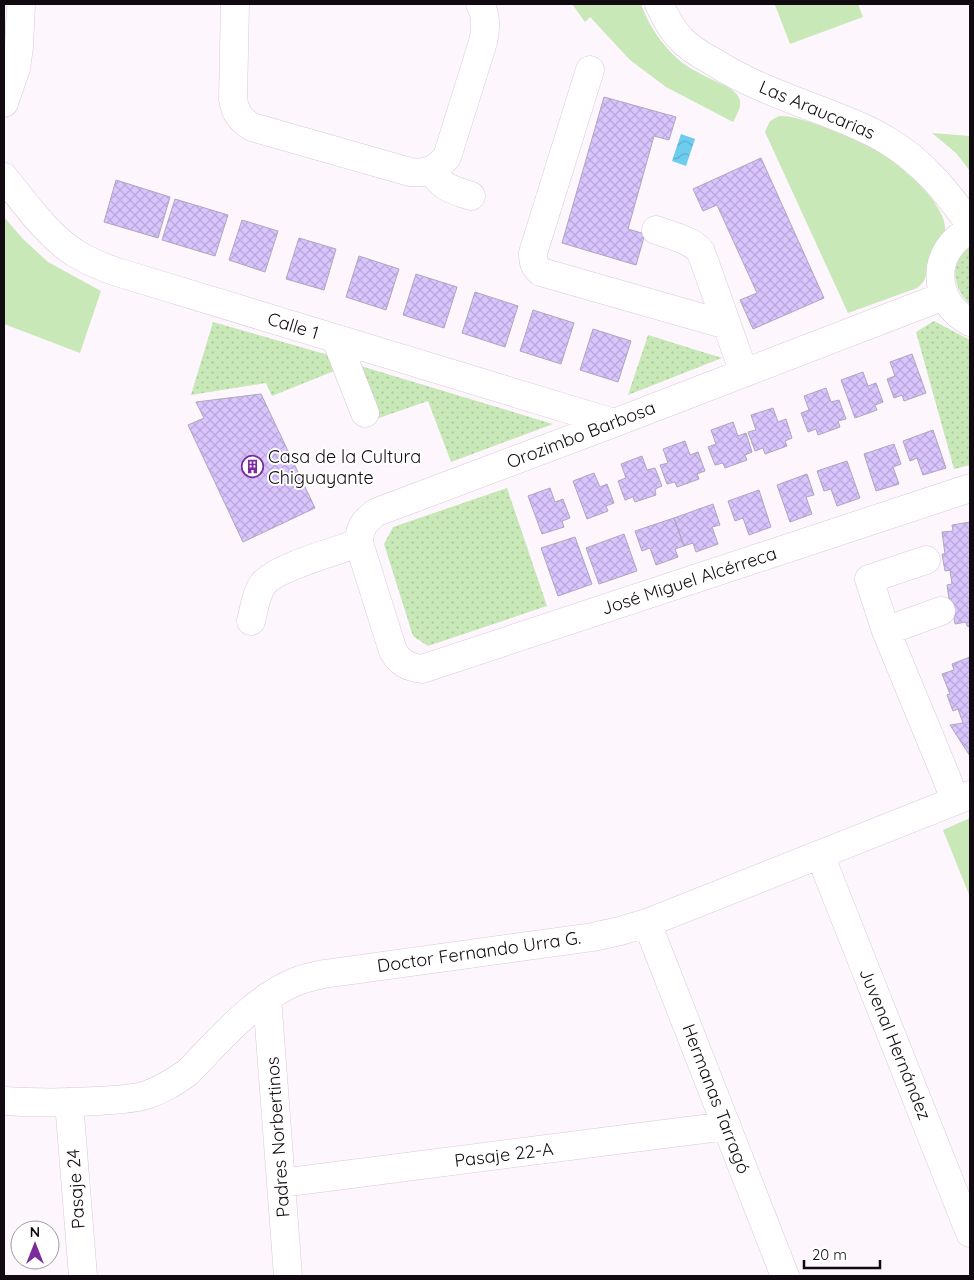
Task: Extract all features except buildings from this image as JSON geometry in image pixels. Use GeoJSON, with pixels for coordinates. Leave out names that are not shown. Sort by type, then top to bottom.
{"type":"FeatureCollection","features":[{"type":"Feature","properties":{"kind":"street"},"geometry":{"type":"LineString","coordinates":[[4,103],[16,68],[22,4]]}},
{"type":"Feature","properties":{"kind":"street"},"geometry":{"type":"LineString","coordinates":[[235,4],[233,99],[238,116],[244,122],[252,127],[410,172],[421,173],[432,170],[448,157],[484,42],[486,19],[480,4]]}},
{"type":"Feature","properties":{"kind":"street","name":"Las Araucarias"},"geometry":{"type":"LineString","coordinates":[[659,4],[666,19],[680,39],[722,68],[765,89],[865,128],[910,155],[934,177],[970,224]]}},
{"type":"Feature","properties":{"kind":"street"},"geometry":{"type":"LineString","coordinates":[[590,70],[533,253],[535,266],[541,272],[727,325]]}},
{"type":"Feature","properties":{"kind":"street"},"geometry":{"type":"LineString","coordinates":[[432,170],[439,182],[444,186],[471,196]]}},
{"type":"Feature","properties":{"kind":"street","name":"Calle 1"},"geometry":{"type":"LineString","coordinates":[[4,177],[59,240],[95,264],[614,423]]}},
{"type":"Feature","properties":{"kind":"street"},"geometry":{"type":"LineString","coordinates":[[656,230],[691,243],[699,248],[744,373]]}},
{"type":"Feature","properties":{"kind":"street"},"geometry":{"type":"LineString","coordinates":[[970,230],[951,244],[943,260],[940,278],[944,296],[949,305],[955,312],[970,322]]}},
{"type":"Feature","properties":{"kind":"street","name":"Orozimbo Barbosa"},"geometry":{"type":"LineString","coordinates":[[359,543],[361,528],[365,521],[377,512],[944,296]]}},
{"type":"Feature","properties":{"kind":"street"},"geometry":{"type":"LineString","coordinates":[[336,339],[365,414]]}},
{"type":"Feature","properties":{"kind":"street","name":"José Miguel Alcérreca"},"geometry":{"type":"LineString","coordinates":[[359,543],[393,651],[406,666],[422,669],[970,488]]}},
{"type":"Feature","properties":{"kind":"street"},"geometry":{"type":"LineString","coordinates":[[251,621],[260,590],[264,583],[275,574],[292,566],[359,543]]}},
{"type":"Feature","properties":{"kind":"street"},"geometry":{"type":"LineString","coordinates":[[926,560],[869,579],[886,631],[947,779],[962,798]]}},
{"type":"Feature","properties":{"kind":"street"},"geometry":{"type":"LineString","coordinates":[[886,631],[941,611]]}},
{"type":"Feature","properties":{"kind":"street","name":"Doctor Fernando Urra G."},"geometry":{"type":"LineString","coordinates":[[4,1101],[69,1102],[127,1099],[145,1096],[163,1089],[187,1073],[241,1019],[267,998],[296,981],[324,974],[594,937],[620,931],[647,923],[962,798]]}},
{"type":"Feature","properties":{"kind":"street","name":"Juvenal Hernández"},"geometry":{"type":"LineString","coordinates":[[820,854],[970,1233]]}},
{"type":"Feature","properties":{"kind":"street","name":"Hermanas Tarragó"},"geometry":{"type":"LineString","coordinates":[[647,923],[785,1276]]}},
{"type":"Feature","properties":{"kind":"street","name":"Padres Norbertinos"},"geometry":{"type":"LineString","coordinates":[[267,998],[288,1276]]}},
{"type":"Feature","properties":{"kind":"street","name":"Pasaje 24"},"geometry":{"type":"LineString","coordinates":[[69,1102],[83,1276]]}},
{"type":"Feature","properties":{"kind":"street","name":"Pasaje 22-A"},"geometry":{"type":"LineString","coordinates":[[281,1183],[727,1126]]}},
{"type":"Feature","properties":{"kind":"green space"},"geometry":{"type":"Polygon","coordinates":[[[572,4],[641,4],[654,31],[674,55],[690,68],[728,87],[737,95],[740,107],[733,122],[666,87],[630,60],[590,17],[585,22],[572,4]]]}},
{"type":"Feature","properties":{"kind":"green space"},"geometry":{"type":"Polygon","coordinates":[[[858,4],[863,17],[790,44],[775,5],[858,4]]]}},
{"type":"Feature","properties":{"kind":"green space"},"geometry":{"type":"Polygon","coordinates":[[[779,116],[813,123],[856,139],[874,148],[906,172],[929,196],[944,220],[945,230],[932,252],[925,278],[921,285],[848,313],[765,132],[770,121],[779,116]]]}},
{"type":"Feature","properties":{"kind":"green space"},"geometry":{"type":"Polygon","coordinates":[[[932,133],[970,136],[970,171],[956,153],[932,133]]]}},
{"type":"Feature","properties":{"kind":"green space"},"geometry":{"type":"Polygon","coordinates":[[[4,217],[23,239],[48,262],[101,291],[80,353],[4,324],[4,217]]]}},
{"type":"Feature","properties":{"kind":"green space"},"geometry":{"type":"Polygon","coordinates":[[[970,245],[970,304],[958,287],[955,274],[958,260],[970,245]]]}},
{"type":"Feature","properties":{"kind":"green space"},"geometry":{"type":"Polygon","coordinates":[[[934,321],[970,340],[970,465],[954,469],[916,332],[934,321]]]}},
{"type":"Feature","properties":{"kind":"green space"},"geometry":{"type":"Polygon","coordinates":[[[213,322],[332,356],[339,369],[272,396],[266,383],[191,395],[213,322]]]}},
{"type":"Feature","properties":{"kind":"green space"},"geometry":{"type":"Polygon","coordinates":[[[648,335],[722,358],[628,395],[648,335]]]}},
{"type":"Feature","properties":{"kind":"green space"},"geometry":{"type":"Polygon","coordinates":[[[354,364],[553,424],[451,462],[428,401],[376,419],[354,364]]]}},
{"type":"Feature","properties":{"kind":"green space"},"geometry":{"type":"Polygon","coordinates":[[[507,488],[547,606],[428,646],[413,636],[384,544],[393,527],[507,488]]]}},
{"type":"Feature","properties":{"kind":"green space"},"geometry":{"type":"Polygon","coordinates":[[[970,818],[970,897],[943,830],[970,818]]]}},
{"type":"Feature","properties":{"kind":"water"},"geometry":{"type":"Polygon","coordinates":[[[681,134],[695,139],[686,166],[672,161],[681,134]]]}},
{"type":"Feature","properties":{"kind":"place","name":"Casa de la Cultura Chiguayante"},"geometry":{"type":"Point","coordinates":[252,467]}}]}
